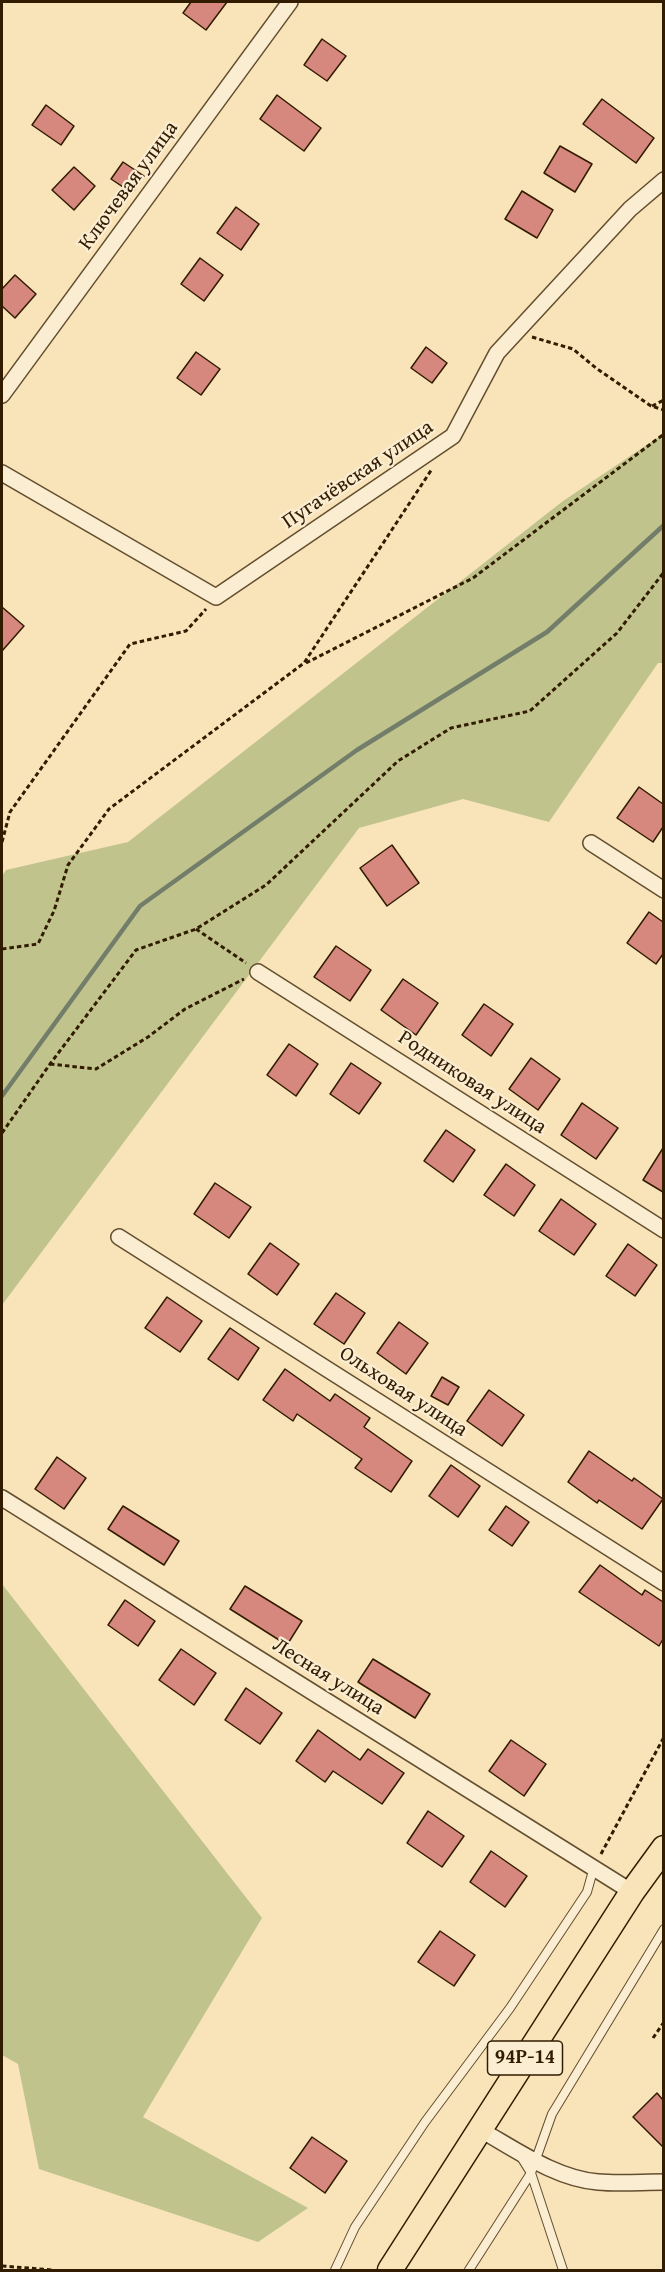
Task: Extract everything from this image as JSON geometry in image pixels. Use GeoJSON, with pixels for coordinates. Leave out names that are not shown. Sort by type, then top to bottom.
{"type":"FeatureCollection","features":[{"type":"Feature","properties":{"kind":"main road","name":"94Р-14"},"geometry":{"type":"LineString","coordinates":[[390,2271],[479,2128],[663,1848]]}},
{"type":"Feature","properties":{"kind":"street","name":"Ключевая улица"},"geometry":{"type":"LineString","coordinates":[[2,395],[290,2]]}},
{"type":"Feature","properties":{"kind":"street","name":"Пугачёвская улица"},"geometry":{"type":"LineString","coordinates":[[216,597],[453,436],[497,353],[630,209],[663,180]]}},
{"type":"Feature","properties":{"kind":"street"},"geometry":{"type":"LineString","coordinates":[[2,473],[216,597]]}},
{"type":"Feature","properties":{"kind":"street"},"geometry":{"type":"LineString","coordinates":[[591,843],[663,890]]}},
{"type":"Feature","properties":{"kind":"street","name":"Родниковая улица"},"geometry":{"type":"LineString","coordinates":[[258,972],[663,1230]]}},
{"type":"Feature","properties":{"kind":"street","name":"Ольховая улица"},"geometry":{"type":"LineString","coordinates":[[119,1237],[663,1583]]}},
{"type":"Feature","properties":{"kind":"street","name":"Лесная улица"},"geometry":{"type":"LineString","coordinates":[[2,1498],[632,1892]]}},
{"type":"Feature","properties":{"kind":"street"},"geometry":{"type":"LineString","coordinates":[[479,2128],[517,2151],[533,2167],[597,2182],[663,2182]]}},
{"type":"Feature","properties":{"kind":"lane"},"geometry":{"type":"LineString","coordinates":[[334,2271],[355,2227],[425,2122],[510,2008],[587,1892],[594,1867]]}},
{"type":"Feature","properties":{"kind":"lane"},"geometry":{"type":"LineString","coordinates":[[469,2271],[533,2167],[552,2114],[663,1929]]}},
{"type":"Feature","properties":{"kind":"lane"},"geometry":{"type":"LineString","coordinates":[[533,2167],[563,2271]]}},
{"type":"Feature","properties":{"kind":"path"},"geometry":{"type":"LineString","coordinates":[[516,333],[573,349],[651,406],[663,410]]}},
{"type":"Feature","properties":{"kind":"path"},"geometry":{"type":"LineString","coordinates":[[651,406],[663,400]]}},
{"type":"Feature","properties":{"kind":"path"},"geometry":{"type":"LineString","coordinates":[[2,949],[38,944],[54,910],[68,865],[109,809],[304,663],[473,578],[663,434]]}},
{"type":"Feature","properties":{"kind":"path"},"geometry":{"type":"LineString","coordinates":[[304,663],[435,465]]}},
{"type":"Feature","properties":{"kind":"path"},"geometry":{"type":"LineString","coordinates":[[2,1133],[50,1064],[136,950],[196,928],[266,885],[398,761],[452,728],[530,711],[617,633],[663,572]]}},
{"type":"Feature","properties":{"kind":"path"},"geometry":{"type":"LineString","coordinates":[[2,842],[10,812],[130,644],[186,631],[216,597]]}},
{"type":"Feature","properties":{"kind":"path"},"geometry":{"type":"LineString","coordinates":[[50,1064],[96,1069],[148,1038],[185,1009],[258,972],[196,928]]}},
{"type":"Feature","properties":{"kind":"path"},"geometry":{"type":"LineString","coordinates":[[594,1867],[663,1737]]}},
{"type":"Feature","properties":{"kind":"path"},"geometry":{"type":"LineString","coordinates":[[653,2038],[663,2022]]}},
{"type":"Feature","properties":{"kind":"path"},"geometry":{"type":"LineString","coordinates":[[2,2266],[53,2271]]}},
{"type":"Feature","properties":{"kind":"green space"},"geometry":{"type":"Polygon","coordinates":[[[663,434],[663,663],[658,663],[549,822],[463,799],[359,828],[2,1305],[2,876],[6,870],[128,842],[563,501],[663,434]]]}},
{"type":"Feature","properties":{"kind":"green space"},"geometry":{"type":"Polygon","coordinates":[[[2,1584],[262,1918],[143,2117],[308,2208],[258,2242],[39,2169],[18,2064],[2,2055],[2,1584]]]}},
{"type":"Feature","properties":{"kind":"building"},"geometry":{"type":"Polygon","coordinates":[[[191,2],[227,2],[206,30],[183,13],[191,2]]]}},
{"type":"Feature","properties":{"kind":"building"},"geometry":{"type":"Polygon","coordinates":[[[322,39],[346,56],[327,81],[304,65],[322,39]]]}},
{"type":"Feature","properties":{"kind":"building"},"geometry":{"type":"Polygon","coordinates":[[[277,95],[321,128],[304,151],[260,119],[277,95]]]}},
{"type":"Feature","properties":{"kind":"building"},"geometry":{"type":"Polygon","coordinates":[[[602,99],[654,138],[636,163],[583,124],[602,99]]]}},
{"type":"Feature","properties":{"kind":"building"},"geometry":{"type":"Polygon","coordinates":[[[46,105],[74,126],[61,145],[32,125],[46,105]]]}},
{"type":"Feature","properties":{"kind":"building"},"geometry":{"type":"Polygon","coordinates":[[[560,146],[592,164],[575,192],[544,173],[560,146]]]}},
{"type":"Feature","properties":{"kind":"building"},"geometry":{"type":"Polygon","coordinates":[[[123,162],[144,176],[132,193],[111,179],[123,162]]]}},
{"type":"Feature","properties":{"kind":"building"},"geometry":{"type":"Polygon","coordinates":[[[74,167],[95,186],[74,210],[52,190],[74,167]]]}},
{"type":"Feature","properties":{"kind":"building"},"geometry":{"type":"Polygon","coordinates":[[[522,191],[553,210],[537,238],[505,219],[522,191]]]}},
{"type":"Feature","properties":{"kind":"building"},"geometry":{"type":"Polygon","coordinates":[[[236,207],[259,224],[241,250],[217,233],[236,207]]]}},
{"type":"Feature","properties":{"kind":"building"},"geometry":{"type":"Polygon","coordinates":[[[200,258],[223,275],[204,301],[181,284],[200,258]]]}},
{"type":"Feature","properties":{"kind":"building"},"geometry":{"type":"Polygon","coordinates":[[[15,275],[36,294],[15,318],[2,306],[2,289],[15,275]]]}},
{"type":"Feature","properties":{"kind":"building"},"geometry":{"type":"Polygon","coordinates":[[[426,347],[447,363],[432,383],[411,368],[426,347]]]}},
{"type":"Feature","properties":{"kind":"building"},"geometry":{"type":"Polygon","coordinates":[[[196,352],[220,369],[201,395],[177,378],[196,352]]]}},
{"type":"Feature","properties":{"kind":"building"},"geometry":{"type":"Polygon","coordinates":[[[2,607],[24,626],[2,651],[2,607]]]}},
{"type":"Feature","properties":{"kind":"building"},"geometry":{"type":"Polygon","coordinates":[[[639,787],[663,804],[663,827],[653,842],[617,818],[639,787]]]}},
{"type":"Feature","properties":{"kind":"building"},"geometry":{"type":"Polygon","coordinates":[[[392,845],[419,883],[387,906],[360,868],[392,845]]]}},
{"type":"Feature","properties":{"kind":"building"},"geometry":{"type":"Polygon","coordinates":[[[649,912],[663,922],[663,954],[656,964],[627,943],[649,912]]]}},
{"type":"Feature","properties":{"kind":"building"},"geometry":{"type":"Polygon","coordinates":[[[336,946],[371,970],[350,1001],[314,977],[336,946]]]}},
{"type":"Feature","properties":{"kind":"building"},"geometry":{"type":"Polygon","coordinates":[[[403,979],[438,1003],[416,1035],[381,1010],[403,979]]]}},
{"type":"Feature","properties":{"kind":"building"},"geometry":{"type":"Polygon","coordinates":[[[484,1004],[513,1024],[491,1056],[462,1035],[484,1004]]]}},
{"type":"Feature","properties":{"kind":"building"},"geometry":{"type":"Polygon","coordinates":[[[289,1044],[318,1064],[296,1096],[267,1075],[289,1044]]]}},
{"type":"Feature","properties":{"kind":"building"},"geometry":{"type":"Polygon","coordinates":[[[531,1058],[560,1079],[538,1110],[509,1089],[531,1058]]]}},
{"type":"Feature","properties":{"kind":"building"},"geometry":{"type":"Polygon","coordinates":[[[351,1063],[381,1083],[359,1114],[330,1094],[351,1063]]]}},
{"type":"Feature","properties":{"kind":"building"},"geometry":{"type":"Polygon","coordinates":[[[582,1103],[618,1128],[596,1159],[561,1135],[582,1103]]]}},
{"type":"Feature","properties":{"kind":"building"},"geometry":{"type":"Polygon","coordinates":[[[446,1130],[475,1150],[453,1182],[424,1161],[446,1130]]]}},
{"type":"Feature","properties":{"kind":"building"},"geometry":{"type":"Polygon","coordinates":[[[663,1148],[663,1192],[643,1180],[663,1148]]]}},
{"type":"Feature","properties":{"kind":"building"},"geometry":{"type":"Polygon","coordinates":[[[506,1164],[535,1185],[514,1216],[484,1195],[506,1164]]]}},
{"type":"Feature","properties":{"kind":"building"},"geometry":{"type":"Polygon","coordinates":[[[215,1183],[251,1207],[229,1238],[194,1214],[215,1183]]]}},
{"type":"Feature","properties":{"kind":"building"},"geometry":{"type":"Polygon","coordinates":[[[561,1199],[596,1224],[574,1255],[539,1231],[561,1199]]]}},
{"type":"Feature","properties":{"kind":"building"},"geometry":{"type":"Polygon","coordinates":[[[270,1243],[299,1264],[277,1295],[248,1274],[270,1243]]]}},
{"type":"Feature","properties":{"kind":"building"},"geometry":{"type":"Polygon","coordinates":[[[628,1244],[657,1265],[635,1296],[606,1276],[628,1244]]]}},
{"type":"Feature","properties":{"kind":"building"},"geometry":{"type":"Polygon","coordinates":[[[336,1293],[365,1313],[344,1344],[314,1324],[336,1293]]]}},
{"type":"Feature","properties":{"kind":"building"},"geometry":{"type":"Polygon","coordinates":[[[167,1297],[202,1321],[180,1352],[145,1328],[167,1297]]]}},
{"type":"Feature","properties":{"kind":"building"},"geometry":{"type":"Polygon","coordinates":[[[399,1322],[428,1343],[406,1374],[377,1353],[399,1322]]]}},
{"type":"Feature","properties":{"kind":"building"},"geometry":{"type":"Polygon","coordinates":[[[230,1328],[259,1348],[238,1380],[208,1359],[230,1328]]]}},
{"type":"Feature","properties":{"kind":"building"},"geometry":{"type":"Polygon","coordinates":[[[285,1369],[330,1401],[335,1394],[370,1418],[364,1427],[412,1461],[391,1492],[355,1468],[362,1459],[297,1414],[293,1421],[263,1400],[285,1369]]]}},
{"type":"Feature","properties":{"kind":"building"},"geometry":{"type":"Polygon","coordinates":[[[442,1377],[459,1387],[448,1405],[431,1396],[442,1377]]]}},
{"type":"Feature","properties":{"kind":"building"},"geometry":{"type":"Polygon","coordinates":[[[489,1390],[524,1415],[502,1446],[467,1421],[489,1390]]]}},
{"type":"Feature","properties":{"kind":"building"},"geometry":{"type":"Polygon","coordinates":[[[589,1451],[632,1481],[634,1478],[663,1499],[642,1529],[599,1500],[597,1503],[568,1482],[589,1451]]]}},
{"type":"Feature","properties":{"kind":"building"},"geometry":{"type":"Polygon","coordinates":[[[57,1457],[86,1478],[64,1509],[35,1489],[57,1457]]]}},
{"type":"Feature","properties":{"kind":"building"},"geometry":{"type":"Polygon","coordinates":[[[451,1465],[480,1486],[458,1517],[429,1496],[451,1465]]]}},
{"type":"Feature","properties":{"kind":"building"},"geometry":{"type":"Polygon","coordinates":[[[123,1506],[179,1541],[164,1565],[108,1529],[123,1506]]]}},
{"type":"Feature","properties":{"kind":"building"},"geometry":{"type":"Polygon","coordinates":[[[506,1506],[529,1522],[512,1546],[489,1530],[506,1506]]]}},
{"type":"Feature","properties":{"kind":"building"},"geometry":{"type":"Polygon","coordinates":[[[600,1565],[642,1595],[645,1590],[663,1602],[663,1639],[659,1646],[579,1592],[600,1565]]]}},
{"type":"Feature","properties":{"kind":"building"},"geometry":{"type":"Polygon","coordinates":[[[245,1586],[302,1621],[287,1645],[230,1609],[245,1586]]]}},
{"type":"Feature","properties":{"kind":"building"},"geometry":{"type":"Polygon","coordinates":[[[125,1600],[155,1621],[138,1646],[108,1625],[125,1600]]]}},
{"type":"Feature","properties":{"kind":"building"},"geometry":{"type":"Polygon","coordinates":[[[181,1649],[216,1673],[194,1705],[159,1680],[181,1649]]]}},
{"type":"Feature","properties":{"kind":"building"},"geometry":{"type":"Polygon","coordinates":[[[373,1659],[430,1694],[415,1718],[358,1682],[373,1659]]]}},
{"type":"Feature","properties":{"kind":"building"},"geometry":{"type":"Polygon","coordinates":[[[246,1688],[282,1713],[260,1744],[225,1720],[246,1688]]]}},
{"type":"Feature","properties":{"kind":"building"},"geometry":{"type":"Polygon","coordinates":[[[318,1730],[360,1760],[368,1749],[404,1773],[382,1804],[333,1771],[325,1782],[296,1761],[318,1730]]]}},
{"type":"Feature","properties":{"kind":"building"},"geometry":{"type":"Polygon","coordinates":[[[511,1740],[546,1764],[524,1796],[489,1771],[511,1740]]]}},
{"type":"Feature","properties":{"kind":"building"},"geometry":{"type":"Polygon","coordinates":[[[428,1811],[464,1836],[442,1867],[407,1843],[428,1811]]]}},
{"type":"Feature","properties":{"kind":"building"},"geometry":{"type":"Polygon","coordinates":[[[491,1851],[527,1876],[505,1907],[470,1882],[491,1851]]]}},
{"type":"Feature","properties":{"kind":"building"},"geometry":{"type":"Polygon","coordinates":[[[440,1931],[475,1955],[454,1986],[418,1962],[440,1931]]]}},
{"type":"Feature","properties":{"kind":"building"},"geometry":{"type":"Polygon","coordinates":[[[657,2093],[663,2100],[663,2147],[633,2117],[657,2093]]]}},
{"type":"Feature","properties":{"kind":"building"},"geometry":{"type":"Polygon","coordinates":[[[312,2137],[347,2161],[325,2193],[290,2168],[312,2137]]]}},
{"type":"Feature","properties":{"kind":"waterway"},"geometry":{"type":"LineString","coordinates":[[2,1096],[140,906],[357,750],[547,632],[664,525]]}}]}
